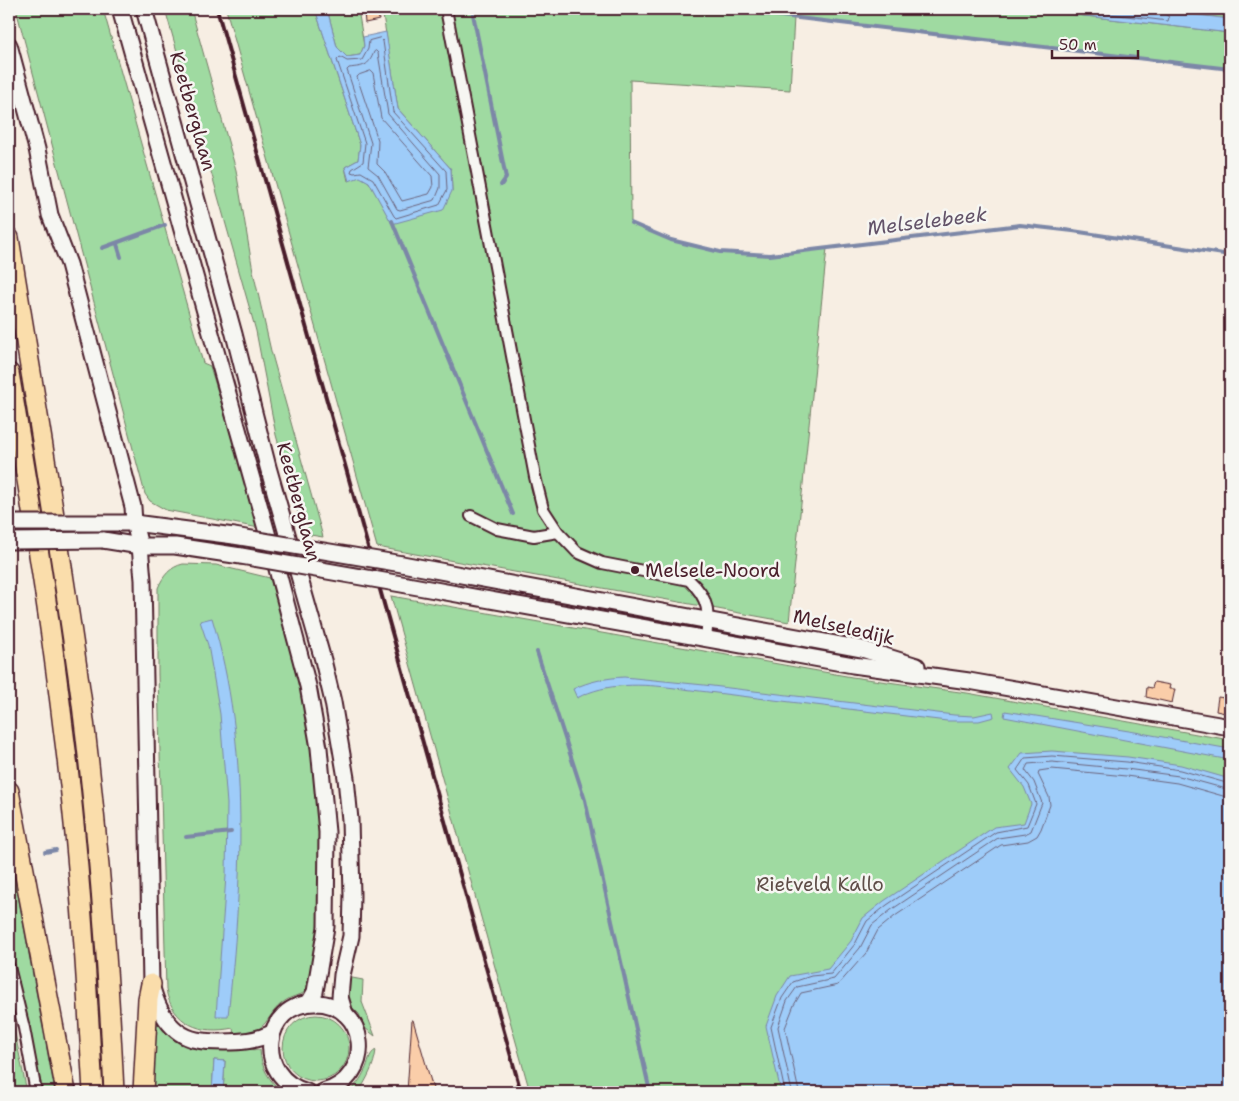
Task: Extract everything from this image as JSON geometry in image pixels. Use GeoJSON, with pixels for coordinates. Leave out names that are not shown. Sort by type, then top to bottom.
{"type":"FeatureCollection","features":[{"type":"Feature","properties":{"kind":"highway"},"geometry":{"type":"LineString","coordinates":[[9,238],[58,541],[82,705],[106,956],[114,1092]]}},
{"type":"Feature","properties":{"kind":"highway"},"geometry":{"type":"LineString","coordinates":[[9,373],[64,728],[81,900],[93,1092]]}},
{"type":"Feature","properties":{"kind":"highway"},"geometry":{"type":"LineString","coordinates":[[9,790],[66,1092]]}},
{"type":"Feature","properties":{"kind":"highway"},"geometry":{"type":"LineString","coordinates":[[143,1092],[148,999],[151,984]]}},
{"type":"Feature","properties":{"kind":"main road","name":"Keetberglaan"},"geometry":{"type":"LineString","coordinates":[[120,9],[273,554],[308,686],[315,722],[327,832],[326,918],[315,992],[313,997],[305,1004]]}},
{"type":"Feature","properties":{"kind":"main road","name":"Keetberglaan"},"geometry":{"type":"LineString","coordinates":[[144,9],[232,325],[268,467],[323,660],[333,702],[346,778],[350,829],[351,936],[342,975],[340,997],[345,1014]]}},
{"type":"Feature","properties":{"kind":"main road"},"geometry":{"type":"LineString","coordinates":[[9,45],[36,149],[50,215],[69,264],[133,507],[134,523],[140,546],[143,580],[151,984],[155,1000],[160,1012],[173,1027],[187,1037],[205,1041],[235,1042],[261,1039],[272,1034]]}},
{"type":"Feature","properties":{"kind":"main road"},"geometry":{"type":"LineString","coordinates":[[9,523],[134,523]]}},
{"type":"Feature","properties":{"kind":"main road"},"geometry":{"type":"LineString","coordinates":[[103,540],[126,533],[134,523]]}},
{"type":"Feature","properties":{"kind":"main road","name":"Melseledijk"},"geometry":{"type":"LineString","coordinates":[[134,523],[234,536],[402,564],[862,649],[969,681]]}},
{"type":"Feature","properties":{"kind":"main road"},"geometry":{"type":"LineString","coordinates":[[9,541],[103,540],[140,546]]}},
{"type":"Feature","properties":{"kind":"main road","name":"Melseledijk"},"geometry":{"type":"LineString","coordinates":[[140,546],[175,546],[241,556],[853,666],[969,681],[1230,727]]}},
{"type":"Feature","properties":{"kind":"main road"},"geometry":{"type":"LineString","coordinates":[[143,580],[159,546]]}},
{"type":"Feature","properties":{"kind":"main road"},"geometry":{"type":"LineString","coordinates":[[301,1091],[287,1084],[274,1066],[270,1056],[272,1034],[277,1023],[294,1008],[305,1004],[326,1004],[345,1014],[352,1022],[360,1042],[360,1054],[357,1065],[351,1075],[343,1084],[329,1091]]}},
{"type":"Feature","properties":{"kind":"street"},"geometry":{"type":"LineString","coordinates":[[446,9],[535,477],[543,509],[558,532],[576,552],[602,563],[689,580],[700,590],[706,602],[708,620],[706,639]]}},
{"type":"Feature","properties":{"kind":"street"},"geometry":{"type":"LineString","coordinates":[[471,516],[497,529],[534,536],[558,532]]}},
{"type":"Feature","properties":{"kind":"street"},"geometry":{"type":"LineString","coordinates":[[9,967],[24,1028],[36,1092]]}},
{"type":"Feature","properties":{"kind":"green space"},"geometry":{"type":"Polygon","coordinates":[[[16,9],[103,9],[203,363],[210,366],[259,528],[166,510],[150,501],[145,494],[16,9]]]}},
{"type":"Feature","properties":{"kind":"green space"},"geometry":{"type":"Polygon","coordinates":[[[165,9],[191,9],[236,170],[253,271],[271,351],[323,537],[304,534],[276,435],[256,331],[165,9]]]}},
{"type":"Feature","properties":{"kind":"green space"},"geometry":{"type":"Polygon","coordinates":[[[226,9],[315,9],[360,145],[358,160],[345,167],[348,181],[360,176],[369,182],[393,224],[452,191],[451,169],[398,109],[382,9],[1026,9],[1230,33],[1230,69],[794,17],[790,90],[630,80],[631,223],[671,240],[720,252],[770,255],[827,248],[789,622],[377,547],[226,9]]]}},
{"type":"Feature","properties":{"kind":"green space"},"geometry":{"type":"Polygon","coordinates":[[[327,9],[358,9],[364,46],[360,55],[347,57],[337,47],[327,9]]]}},
{"type":"Feature","properties":{"kind":"green space"},"geometry":{"type":"Polygon","coordinates":[[[1150,9],[1230,9],[1230,19],[1150,9]]]}},
{"type":"Feature","properties":{"kind":"green space"},"geometry":{"type":"Polygon","coordinates":[[[183,564],[216,565],[270,578],[300,688],[313,756],[319,850],[318,913],[314,975],[304,993],[292,997],[281,1004],[260,1028],[251,1033],[234,1037],[233,1028],[210,1030],[199,1028],[182,1019],[170,1002],[166,990],[158,674],[158,588],[162,580],[174,567],[183,564]]]}},
{"type":"Feature","properties":{"kind":"green space","name":"Rietveld Kallo"},"geometry":{"type":"Polygon","coordinates":[[[391,596],[852,677],[967,693],[1230,740],[1230,1092],[530,1092],[391,596]]]}},
{"type":"Feature","properties":{"kind":"green space"},"geometry":{"type":"Polygon","coordinates":[[[9,848],[55,1092],[43,1092],[9,939],[9,848]]]}},
{"type":"Feature","properties":{"kind":"green space"},"geometry":{"type":"Polygon","coordinates":[[[347,977],[363,980],[362,1002],[375,1036],[365,1028],[359,1014],[350,1005],[347,993],[347,977]]]}},
{"type":"Feature","properties":{"kind":"green space"},"geometry":{"type":"Polygon","coordinates":[[[9,1004],[27,1092],[9,1092],[9,1004]]]}},
{"type":"Feature","properties":{"kind":"green space"},"geometry":{"type":"Polygon","coordinates":[[[316,1015],[329,1018],[339,1025],[346,1035],[349,1048],[346,1061],[339,1071],[329,1078],[316,1081],[303,1078],[293,1071],[286,1061],[283,1048],[286,1035],[293,1025],[303,1018],[316,1015]]]}},
{"type":"Feature","properties":{"kind":"green space"},"geometry":{"type":"Polygon","coordinates":[[[155,1024],[163,1025],[208,1047],[260,1050],[266,1073],[282,1092],[223,1092],[225,1061],[214,1060],[212,1092],[152,1092],[155,1024]]]}},
{"type":"Feature","properties":{"kind":"green space"},"geometry":{"type":"Polygon","coordinates":[[[376,1050],[372,1067],[359,1092],[348,1092],[360,1080],[370,1056],[376,1050]]]}},
{"type":"Feature","properties":{"kind":"water"},"geometry":{"type":"Polygon","coordinates":[[[315,9],[327,9],[337,47],[347,57],[360,55],[364,46],[363,37],[386,32],[398,109],[451,169],[452,191],[443,210],[392,224],[369,182],[360,177],[349,181],[345,167],[358,160],[360,145],[315,9]]]}},
{"type":"Feature","properties":{"kind":"water"},"geometry":{"type":"Polygon","coordinates":[[[1026,9],[1150,9],[1230,19],[1230,33],[1026,9]]]}},
{"type":"Feature","properties":{"kind":"water"},"geometry":{"type":"Polygon","coordinates":[[[212,618],[233,716],[238,766],[240,816],[237,916],[228,1016],[216,1016],[226,876],[227,804],[220,714],[208,645],[200,621],[212,618]]]}},
{"type":"Feature","properties":{"kind":"water"},"geometry":{"type":"Polygon","coordinates":[[[624,677],[954,715],[974,716],[993,712],[994,717],[979,721],[947,721],[638,685],[600,689],[577,698],[573,689],[598,680],[624,677]]]}},
{"type":"Feature","properties":{"kind":"water"},"geometry":{"type":"Polygon","coordinates":[[[1005,711],[1230,749],[1230,760],[1004,717],[1005,711]]]}},
{"type":"Feature","properties":{"kind":"water"},"geometry":{"type":"Polygon","coordinates":[[[1052,751],[1128,757],[1181,765],[1230,779],[1230,1092],[781,1092],[766,1026],[777,996],[790,976],[828,969],[851,941],[863,918],[884,901],[994,827],[1024,823],[1031,804],[1024,787],[1010,769],[1022,753],[1052,751]]]}},
{"type":"Feature","properties":{"kind":"water"},"geometry":{"type":"Polygon","coordinates":[[[214,1060],[225,1061],[223,1092],[212,1092],[214,1060]]]}},
{"type":"Feature","properties":{"kind":"building"},"geometry":{"type":"Polygon","coordinates":[[[377,9],[379,20],[365,23],[364,12],[377,9]]]}},
{"type":"Feature","properties":{"kind":"building"},"geometry":{"type":"Polygon","coordinates":[[[1154,682],[1170,685],[1169,689],[1175,689],[1172,703],[1146,697],[1147,687],[1152,688],[1154,682]]]}},
{"type":"Feature","properties":{"kind":"building"},"geometry":{"type":"Polygon","coordinates":[[[1218,697],[1230,699],[1230,714],[1216,711],[1218,697]]]}},
{"type":"Feature","properties":{"kind":"building"},"geometry":{"type":"Polygon","coordinates":[[[413,1020],[434,1092],[407,1092],[413,1020]]]}},
{"type":"Feature","properties":{"kind":"waterway"},"geometry":{"type":"LineString","coordinates":[[472,9],[506,178],[501,185]]}},
{"type":"Feature","properties":{"kind":"waterway"},"geometry":{"type":"LineString","coordinates":[[723,9],[1230,69]]}},
{"type":"Feature","properties":{"kind":"waterway"},"geometry":{"type":"LineString","coordinates":[[392,221],[513,514]]}},
{"type":"Feature","properties":{"kind":"waterway","name":"Melselebeek"},"geometry":{"type":"LineString","coordinates":[[631,223],[671,240],[720,252],[770,255],[1020,225],[1073,231],[1230,255]]}},
{"type":"Feature","properties":{"kind":"waterway","name":"Melselebeek"},"geometry":{"type":"LineString","coordinates":[[102,248],[165,225]]}},
{"type":"Feature","properties":{"kind":"waterway"},"geometry":{"type":"LineString","coordinates":[[117,244],[121,257]]}},
{"type":"Feature","properties":{"kind":"waterway"},"geometry":{"type":"LineString","coordinates":[[537,652],[585,800],[650,1092]]}},
{"type":"Feature","properties":{"kind":"waterway"},"geometry":{"type":"LineString","coordinates":[[186,837],[231,832]]}},
{"type":"Feature","properties":{"kind":"waterway"},"geometry":{"type":"LineString","coordinates":[[45,852],[56,850]]}},
{"type":"Feature","properties":{"kind":"railway"},"geometry":{"type":"LineString","coordinates":[[217,9],[521,1092]]}},
{"type":"Feature","properties":{"kind":"place","name":"Melsele-Noord"},"geometry":{"type":"Point","coordinates":[635,570]}}]}
